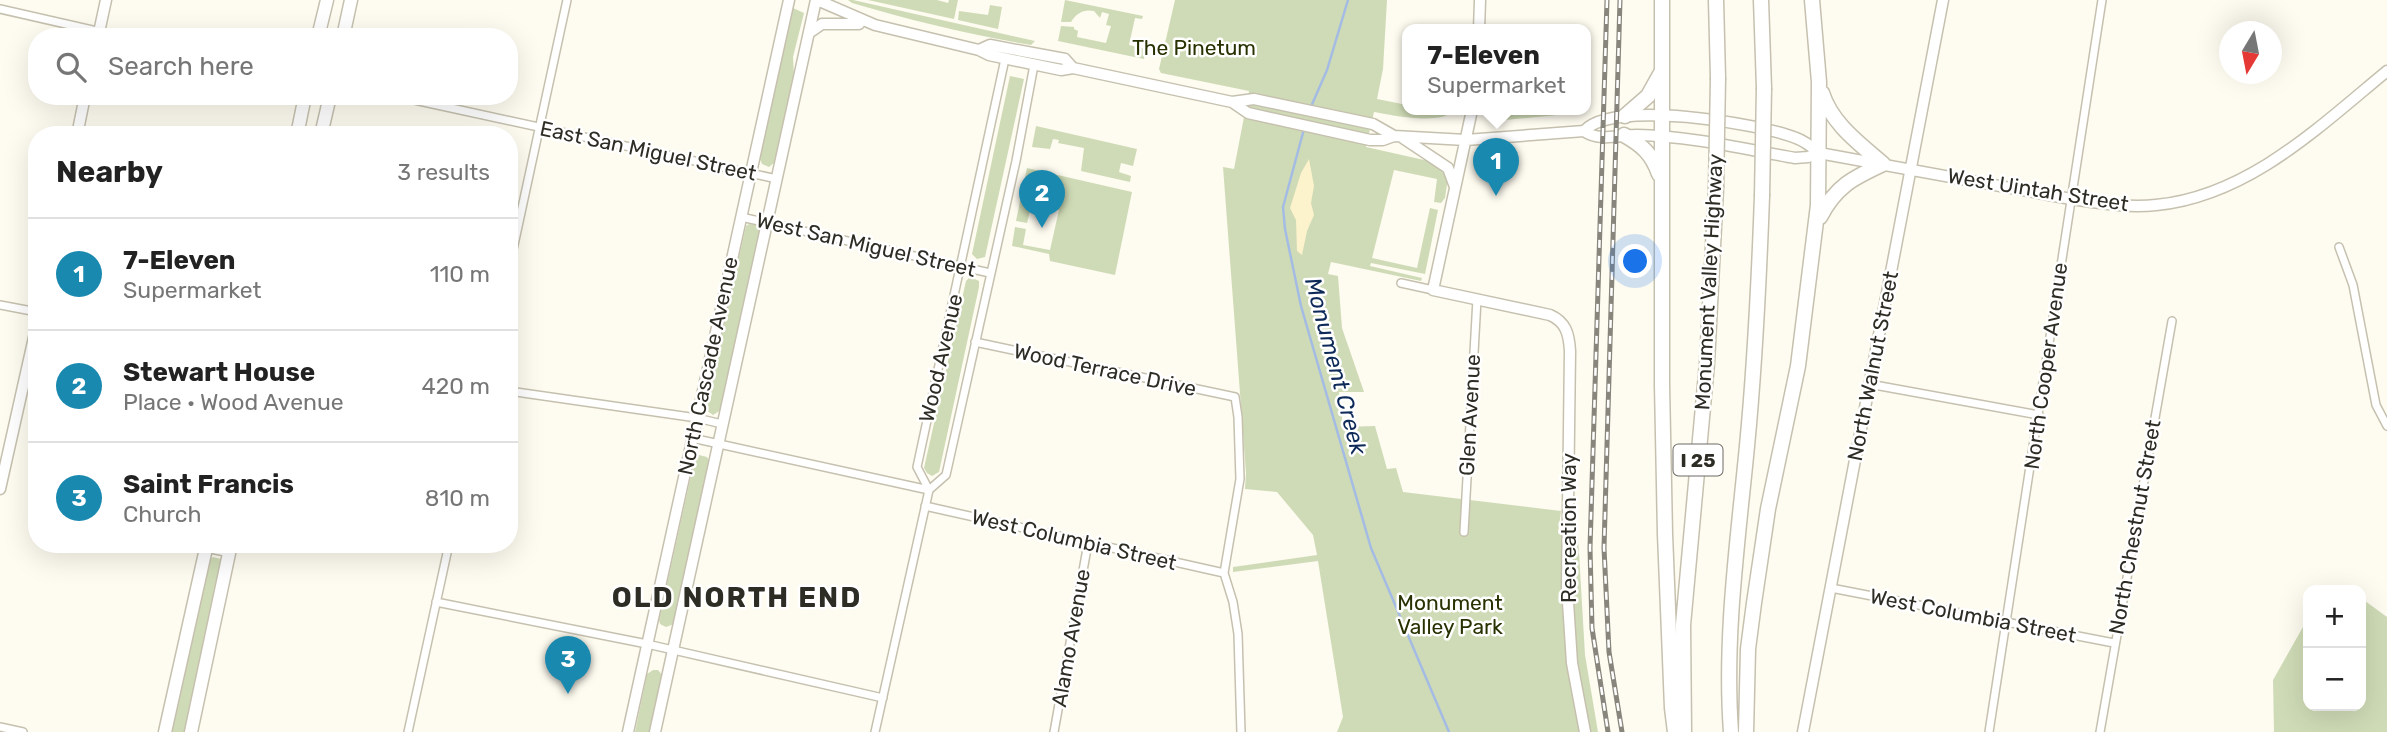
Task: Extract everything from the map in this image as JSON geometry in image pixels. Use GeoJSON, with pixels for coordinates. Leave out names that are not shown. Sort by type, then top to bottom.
{"type":"FeatureCollection","features":[{"type":"Feature","properties":{"kind":"highway"},"geometry":{"type":"LineString","coordinates":[[1662,0],[1665,534],[1675,732]]}},
{"type":"Feature","properties":{"kind":"highway","name":"Monument Valley Highway"},"geometry":{"type":"LineString","coordinates":[[1684,732],[1683,625],[1707,363],[1716,188],[1716,0]]}},
{"type":"Feature","properties":{"kind":"highway","name":"I 25"},"geometry":{"type":"LineString","coordinates":[[1731,732],[1729,685],[1732,628],[1756,356],[1764,88],[1761,0]]}},
{"type":"Feature","properties":{"kind":"highway"},"geometry":{"type":"LineString","coordinates":[[1746,732],[1748,649],[1754,603],[1768,509],[1798,366],[1816,224],[1819,82],[1812,0]]}},
{"type":"Feature","properties":{"kind":"highway"},"geometry":{"type":"LineString","coordinates":[[1625,116],[1648,96],[1662,70]]}},
{"type":"Feature","properties":{"kind":"highway"},"geometry":{"type":"LineString","coordinates":[[1816,224],[1828,202],[1842,186],[1882,164],[1839,125],[1819,82]]}},
{"type":"Feature","properties":{"kind":"highway"},"geometry":{"type":"LineString","coordinates":[[1624,135],[1649,152],[1662,182]]}},
{"type":"Feature","properties":{"kind":"main road"},"geometry":{"type":"LineString","coordinates":[[100,28],[106,0]]}},
{"type":"Feature","properties":{"kind":"main road"},"geometry":{"type":"LineString","coordinates":[[320,28],[327,0]]}},
{"type":"Feature","properties":{"kind":"main road"},"geometry":{"type":"LineString","coordinates":[[345,28],[351,0]]}},
{"type":"Feature","properties":{"kind":"main road","name":"North Cascade Avenue"},"geometry":{"type":"LineString","coordinates":[[628,732],[789,0]]}},
{"type":"Feature","properties":{"kind":"main road","name":"North Cascade Avenue"},"geometry":{"type":"LineString","coordinates":[[655,732],[816,0]]}},
{"type":"Feature","properties":{"kind":"main road","name":"West Uintah Street"},"geometry":{"type":"LineString","coordinates":[[816,0],[875,25],[979,50],[1005,59],[1061,70],[1073,68],[1232,102],[1246,99],[1264,101],[1373,124],[1397,136]]}},
{"type":"Feature","properties":{"kind":"main road"},"geometry":{"type":"LineString","coordinates":[[1479,24],[1480,0]]}},
{"type":"Feature","properties":{"kind":"main road","name":"North Walnut Street"},"geometry":{"type":"LineString","coordinates":[[1803,732],[1943,0]]}},
{"type":"Feature","properties":{"kind":"main road"},"geometry":{"type":"LineString","coordinates":[[808,36],[816,26],[826,23],[875,25]]}},
{"type":"Feature","properties":{"kind":"main road","name":"West Uintah Street"},"geometry":{"type":"LineString","coordinates":[[979,50],[990,45],[1065,59],[1073,68]]}},
{"type":"Feature","properties":{"kind":"main road","name":"West Uintah Street"},"geometry":{"type":"LineString","coordinates":[[1584,131],[1601,120],[1625,116],[1663,115],[1743,125],[1796,137],[1818,153],[2071,199],[2109,204],[2153,205],[2200,197],[2269,164],[2387,71]]}},
{"type":"Feature","properties":{"kind":"main road","name":"West Uintah Street"},"geometry":{"type":"LineString","coordinates":[[1232,102],[1244,111],[1262,116],[1370,140],[1397,136],[1466,140],[1584,131],[1599,137],[1663,137],[1795,159],[1818,153]]}},
{"type":"Feature","properties":{"kind":"main road"},"geometry":{"type":"LineString","coordinates":[[79,126],[83,105]]}},
{"type":"Feature","properties":{"kind":"main road"},"geometry":{"type":"LineString","coordinates":[[299,126],[303,105]]}},
{"type":"Feature","properties":{"kind":"main road"},"geometry":{"type":"LineString","coordinates":[[323,126],[328,105]]}},
{"type":"Feature","properties":{"kind":"main road"},"geometry":{"type":"LineString","coordinates":[[1471,115],[1433,289],[1477,299]]}},
{"type":"Feature","properties":{"kind":"main road"},"geometry":{"type":"LineString","coordinates":[[1397,136],[1448,167],[1455,188]]}},
{"type":"Feature","properties":{"kind":"main road","name":"Recreation Way"},"geometry":{"type":"LineString","coordinates":[[1477,299],[1550,315],[1563,324],[1568,332],[1567,586],[1572,663],[1584,732]]}},
{"type":"Feature","properties":{"kind":"main road"},"geometry":{"type":"LineString","coordinates":[[0,489],[28,364]]}},
{"type":"Feature","properties":{"kind":"main road"},"geometry":{"type":"LineString","coordinates":[[165,732],[204,553]]}},
{"type":"Feature","properties":{"kind":"main road"},"geometry":{"type":"LineString","coordinates":[[191,732],[229,553]]}},
{"type":"Feature","properties":{"kind":"street"},"geometry":{"type":"LineString","coordinates":[[518,227],[567,0]]}},
{"type":"Feature","properties":{"kind":"street","name":"North Cooper Avenue"},"geometry":{"type":"LineString","coordinates":[[1989,732],[2102,0]]}},
{"type":"Feature","properties":{"kind":"street"},"geometry":{"type":"LineString","coordinates":[[0,9],[75,28]]}},
{"type":"Feature","properties":{"kind":"street","name":"Wood Avenue"},"geometry":{"type":"LineString","coordinates":[[929,490],[917,467],[1005,59]]}},
{"type":"Feature","properties":{"kind":"street","name":"Wood Avenue"},"geometry":{"type":"LineString","coordinates":[[875,732],[929,490],[946,475],[1034,65]]}},
{"type":"Feature","properties":{"kind":"street","name":"East San Miguel Street"},"geometry":{"type":"LineString","coordinates":[[436,105],[777,179]]}},
{"type":"Feature","properties":{"kind":"street","name":"West San Miguel Street"},"geometry":{"type":"LineString","coordinates":[[741,217],[990,273]]}},
{"type":"Feature","properties":{"kind":"street"},"geometry":{"type":"LineString","coordinates":[[2339,247],[2353,285],[2376,405],[2387,426]]}},
{"type":"Feature","properties":{"kind":"street"},"geometry":{"type":"LineString","coordinates":[[1401,282],[1433,289]]}},
{"type":"Feature","properties":{"kind":"street","name":"Glen Avenue"},"geometry":{"type":"LineString","coordinates":[[1464,532],[1477,299]]}},
{"type":"Feature","properties":{"kind":"street"},"geometry":{"type":"LineString","coordinates":[[0,305],[28,310]]}},
{"type":"Feature","properties":{"kind":"street","name":"North Chestnut Street"},"geometry":{"type":"LineString","coordinates":[[2100,732],[2172,321]]}},
{"type":"Feature","properties":{"kind":"street","name":"Wood Terrace Drive"},"geometry":{"type":"LineString","coordinates":[[975,342],[1235,397],[1240,479],[1224,573]]}},
{"type":"Feature","properties":{"kind":"street"},"geometry":{"type":"LineString","coordinates":[[1869,384],[2039,415]]}},
{"type":"Feature","properties":{"kind":"street"},"geometry":{"type":"LineString","coordinates":[[518,392],[722,424]]}},
{"type":"Feature","properties":{"kind":"street"},"geometry":{"type":"LineString","coordinates":[[692,438],[929,490]]}},
{"type":"Feature","properties":{"kind":"street","name":"West Columbia Street"},"geometry":{"type":"LineString","coordinates":[[925,506],[1224,573]]}},
{"type":"Feature","properties":{"kind":"street","name":"Alamo Avenue"},"geometry":{"type":"LineString","coordinates":[[1054,732],[1088,543]]}},
{"type":"Feature","properties":{"kind":"street"},"geometry":{"type":"LineString","coordinates":[[408,732],[447,553]]}},
{"type":"Feature","properties":{"kind":"street"},"geometry":{"type":"LineString","coordinates":[[1224,573],[1233,602],[1238,634],[1241,732]]}},
{"type":"Feature","properties":{"kind":"street","name":"West Columbia Street"},"geometry":{"type":"LineString","coordinates":[[1831,588],[2115,643]]}},
{"type":"Feature","properties":{"kind":"street"},"geometry":{"type":"LineString","coordinates":[[436,602],[647,644],[883,698]]}},
{"type":"Feature","properties":{"kind":"street"},"geometry":{"type":"LineString","coordinates":[[0,727],[23,732]]}},
{"type":"Feature","properties":{"kind":"green space"},"geometry":{"type":"Polygon","coordinates":[[[848,0],[1035,41],[1031,45],[963,32],[848,0]]]}},
{"type":"Feature","properties":{"kind":"green space"},"geometry":{"type":"Polygon","coordinates":[[[868,0],[937,0],[948,3],[949,0],[958,0],[954,19],[868,0]]]}},
{"type":"Feature","properties":{"kind":"green space"},"geometry":{"type":"Polygon","coordinates":[[[1065,0],[1143,16],[1142,19],[1135,18],[1129,45],[1146,49],[1144,59],[1058,41],[1061,26],[1074,27],[1078,31],[1077,37],[1106,43],[1111,26],[1106,25],[1109,14],[1102,12],[1100,18],[1094,11],[1081,12],[1071,22],[1061,22],[1065,0]]]}},
{"type":"Feature","properties":{"kind":"green space","name":"Monument Valley Park"},"geometry":{"type":"Polygon","coordinates":[[[1175,0],[1387,0],[1383,69],[1377,99],[1402,104],[1402,115],[1447,115],[1428,118],[1374,112],[1366,147],[1433,162],[1448,178],[1445,198],[1441,203],[1434,202],[1437,179],[1394,170],[1372,258],[1417,268],[1430,208],[1438,210],[1425,274],[1371,263],[1370,266],[1422,278],[1421,281],[1331,262],[1328,274],[1338,276],[1342,328],[1364,392],[1339,392],[1343,427],[1375,426],[1387,469],[1396,468],[1403,492],[1561,511],[1558,533],[1578,536],[1585,655],[1598,732],[1337,732],[1343,717],[1318,561],[1233,572],[1233,567],[1317,555],[1313,535],[1277,492],[1245,489],[1223,167],[1234,169],[1249,91],[1161,73],[1159,69],[1175,0]]]}},
{"type":"Feature","properties":{"kind":"green space"},"geometry":{"type":"Polygon","coordinates":[[[990,5],[1002,7],[998,29],[958,20],[959,11],[988,15],[990,5]]]}},
{"type":"Feature","properties":{"kind":"green space"},"geometry":{"type":"Polygon","coordinates":[[[793,8],[804,13],[793,57],[794,77],[775,162],[769,167],[762,164],[760,159],[793,8]]]}},
{"type":"Feature","properties":{"kind":"green space"},"geometry":{"type":"Polygon","coordinates":[[[1010,76],[1024,79],[985,257],[977,259],[972,254],[1010,76]]]}},
{"type":"Feature","properties":{"kind":"green space"},"geometry":{"type":"Polygon","coordinates":[[[1490,115],[1557,115],[1494,121],[1490,115]]]}},
{"type":"Feature","properties":{"kind":"green space"},"geometry":{"type":"Polygon","coordinates":[[[1036,126],[1137,149],[1133,166],[1121,163],[1119,172],[1131,176],[1130,182],[1081,171],[1084,148],[1058,143],[1059,140],[1053,139],[1050,149],[1032,147],[1036,126]]]}},
{"type":"Feature","properties":{"kind":"green space"},"geometry":{"type":"Polygon","coordinates":[[[1027,168],[1132,192],[1115,275],[1050,261],[1049,254],[1012,246],[1015,227],[1026,229],[1023,245],[1050,250],[1059,210],[1040,205],[1038,212],[1030,211],[1027,223],[1016,221],[1027,168]]]}},
{"type":"Feature","properties":{"kind":"green space"},"geometry":{"type":"Polygon","coordinates":[[[757,225],[760,231],[721,410],[713,415],[706,410],[706,404],[746,226],[757,225]]]}},
{"type":"Feature","properties":{"kind":"green space"},"geometry":{"type":"Polygon","coordinates":[[[970,277],[979,281],[979,287],[939,472],[932,476],[924,468],[966,281],[970,277]]]}},
{"type":"Feature","properties":{"kind":"green space"},"geometry":{"type":"Polygon","coordinates":[[[699,455],[707,457],[710,462],[674,624],[666,627],[660,624],[659,620],[695,458],[699,455]]]}},
{"type":"Feature","properties":{"kind":"green space"},"geometry":{"type":"Polygon","coordinates":[[[213,557],[221,559],[222,565],[186,732],[172,732],[209,560],[213,557]]]}},
{"type":"Feature","properties":{"kind":"green space"},"geometry":{"type":"Polygon","coordinates":[[[2366,602],[2387,617],[2387,732],[2274,732],[2273,680],[2303,627],[2303,711],[2366,711],[2366,602]]]}},
{"type":"Feature","properties":{"kind":"green space"},"geometry":{"type":"Polygon","coordinates":[[[658,670],[663,676],[651,732],[635,732],[647,674],[658,670]]]}},
{"type":"Feature","properties":{"kind":"sand"},"geometry":{"type":"Polygon","coordinates":[[[1309,159],[1314,186],[1311,203],[1314,215],[1307,231],[1302,255],[1297,251],[1296,220],[1290,208],[1301,173],[1309,159]]]}},
{"type":"Feature","properties":{"kind":"waterway","name":"Monument Creek"},"geometry":{"type":"LineString","coordinates":[[1310,109],[1327,70],[1348,0]]}},
{"type":"Feature","properties":{"kind":"waterway","name":"Monument Creek"},"geometry":{"type":"LineString","coordinates":[[1304,129],[1283,207],[1301,306],[1371,548],[1449,732]]}},
{"type":"Feature","properties":{"kind":"railway"},"geometry":{"type":"LineString","coordinates":[[1607,0],[1590,548],[1592,628],[1608,732]]}},
{"type":"Feature","properties":{"kind":"railway"},"geometry":{"type":"LineString","coordinates":[[1620,0],[1604,548],[1609,652],[1622,732]]}},
{"type":"Feature","properties":{"kind":"place","name":"7-Eleven"},"geometry":{"type":"Point","coordinates":[1496,196]}},
{"type":"Feature","properties":{"kind":"place","name":"Stewart House"},"geometry":{"type":"Point","coordinates":[1042,228]}},
{"type":"Feature","properties":{"kind":"place","name":"Saint Francis"},"geometry":{"type":"Point","coordinates":[568,694]}},
{"type":"Feature","properties":{"kind":"district","name":"OLD NORTH END"},"geometry":{"type":"Point","coordinates":[737,597]}},
{"type":"Feature","properties":{"kind":"park label","name":"The Pinetum"},"geometry":{"type":"Point","coordinates":[1194,48]}}]}
